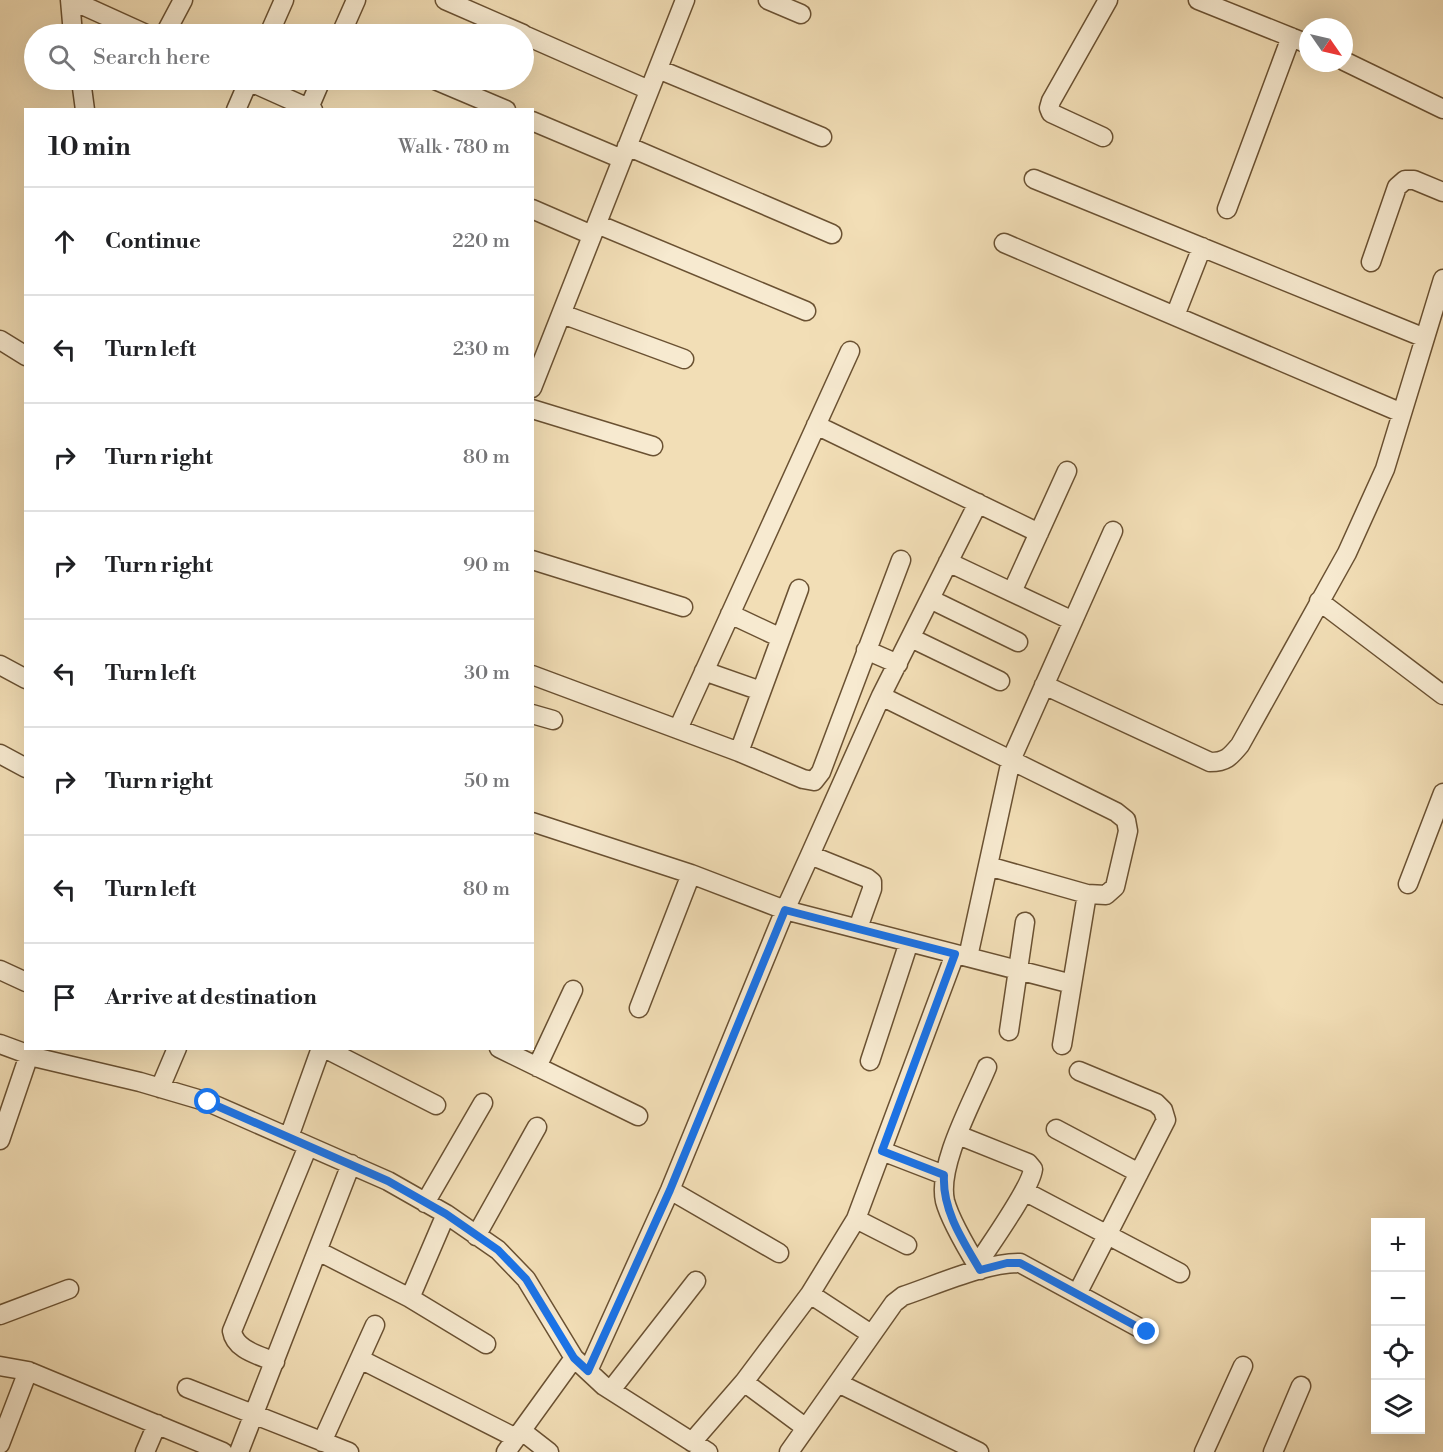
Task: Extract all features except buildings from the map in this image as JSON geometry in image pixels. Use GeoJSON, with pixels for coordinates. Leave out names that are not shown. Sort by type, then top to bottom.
{"type":"FeatureCollection","features":[{"type":"Feature","properties":{"kind":"street"},"geometry":{"type":"LineString","coordinates":[[70,0],[73,24]]}},
{"type":"Feature","properties":{"kind":"street"},"geometry":{"type":"LineString","coordinates":[[70,0],[124,24]]}},
{"type":"Feature","properties":{"kind":"street"},"geometry":{"type":"LineString","coordinates":[[170,24],[183,0]]}},
{"type":"Feature","properties":{"kind":"street"},"geometry":{"type":"LineString","coordinates":[[273,24],[284,0]]}},
{"type":"Feature","properties":{"kind":"street"},"geometry":{"type":"LineString","coordinates":[[345,24],[356,0]]}},
{"type":"Feature","properties":{"kind":"street"},"geometry":{"type":"LineString","coordinates":[[445,0],[498,24]]}},
{"type":"Feature","properties":{"kind":"street"},"geometry":{"type":"LineString","coordinates":[[534,383],[685,0]]}},
{"type":"Feature","properties":{"kind":"street"},"geometry":{"type":"LineString","coordinates":[[768,0],[801,14]]}},
{"type":"Feature","properties":{"kind":"street"},"geometry":{"type":"LineString","coordinates":[[1103,137],[1051,113],[1049,108],[1108,0]]}},
{"type":"Feature","properties":{"kind":"street"},"geometry":{"type":"LineString","coordinates":[[1198,0],[1299,41]]}},
{"type":"Feature","properties":{"kind":"street"},"geometry":{"type":"LineString","coordinates":[[534,40],[649,90]]}},
{"type":"Feature","properties":{"kind":"street"},"geometry":{"type":"LineString","coordinates":[[1227,209],[1299,43]]}},
{"type":"Feature","properties":{"kind":"street"},"geometry":{"type":"LineString","coordinates":[[1353,65],[1443,109]]}},
{"type":"Feature","properties":{"kind":"street"},"geometry":{"type":"LineString","coordinates":[[658,69],[822,137]]}},
{"type":"Feature","properties":{"kind":"street"},"geometry":{"type":"LineString","coordinates":[[83,90],[86,108]]}},
{"type":"Feature","properties":{"kind":"street"},"geometry":{"type":"LineString","coordinates":[[237,108],[244,90]]}},
{"type":"Feature","properties":{"kind":"street"},"geometry":{"type":"LineString","coordinates":[[270,90],[309,108]]}},
{"type":"Feature","properties":{"kind":"street"},"geometry":{"type":"LineString","coordinates":[[311,108],[318,90]]}},
{"type":"Feature","properties":{"kind":"street"},"geometry":{"type":"LineString","coordinates":[[459,90],[501,108]]}},
{"type":"Feature","properties":{"kind":"street"},"geometry":{"type":"LineString","coordinates":[[534,122],[625,153],[832,234]]}},
{"type":"Feature","properties":{"kind":"street"},"geometry":{"type":"LineString","coordinates":[[1034,179],[1425,338]]}},
{"type":"Feature","properties":{"kind":"street"},"geometry":{"type":"LineString","coordinates":[[1371,262],[1397,187],[1405,180],[1414,180],[1443,192]]}},
{"type":"Feature","properties":{"kind":"street"},"geometry":{"type":"LineString","coordinates":[[534,209],[806,311]]}},
{"type":"Feature","properties":{"kind":"street"},"geometry":{"type":"LineString","coordinates":[[1004,243],[1402,413]]}},
{"type":"Feature","properties":{"kind":"street"},"geometry":{"type":"LineString","coordinates":[[1175,316],[1202,247]]}},
{"type":"Feature","properties":{"kind":"street"},"geometry":{"type":"LineString","coordinates":[[1044,685],[1210,762],[1221,762],[1229,758],[1240,745],[1347,553],[1385,469],[1443,279]]}},
{"type":"Feature","properties":{"kind":"street"},"geometry":{"type":"LineString","coordinates":[[562,314],[684,359]]}},
{"type":"Feature","properties":{"kind":"street"},"geometry":{"type":"LineString","coordinates":[[0,340],[24,355]]}},
{"type":"Feature","properties":{"kind":"street"},"geometry":{"type":"LineString","coordinates":[[678,729],[850,351]]}},
{"type":"Feature","properties":{"kind":"street"},"geometry":{"type":"LineString","coordinates":[[534,410],[653,446]]}},
{"type":"Feature","properties":{"kind":"street"},"geometry":{"type":"LineString","coordinates":[[816,425],[1039,532]]}},
{"type":"Feature","properties":{"kind":"street"},"geometry":{"type":"LineString","coordinates":[[1012,592],[1068,471]]}},
{"type":"Feature","properties":{"kind":"street"},"geometry":{"type":"LineString","coordinates":[[588,1371],[670,1190],[785,910],[881,696],[978,503]]}},
{"type":"Feature","properties":{"kind":"street"},"geometry":{"type":"LineString","coordinates":[[693,1442],[744,1382],[810,1294],[856,1219],[962,955],[988,866],[1011,760],[1113,531]]}},
{"type":"Feature","properties":{"kind":"street"},"geometry":{"type":"LineString","coordinates":[[534,676],[739,752],[803,779],[814,781],[821,772],[901,560]]}},
{"type":"Feature","properties":{"kind":"street"},"geometry":{"type":"LineString","coordinates":[[534,561],[683,607]]}},
{"type":"Feature","properties":{"kind":"street"},"geometry":{"type":"LineString","coordinates":[[948,562],[1073,621]]}},
{"type":"Feature","properties":{"kind":"street"},"geometry":{"type":"LineString","coordinates":[[739,752],[799,589]]}},
{"type":"Feature","properties":{"kind":"street"},"geometry":{"type":"LineString","coordinates":[[930,599],[1018,642]]}},
{"type":"Feature","properties":{"kind":"street"},"geometry":{"type":"LineString","coordinates":[[1320,601],[1443,695]]}},
{"type":"Feature","properties":{"kind":"street"},"geometry":{"type":"LineString","coordinates":[[730,614],[781,638]]}},
{"type":"Feature","properties":{"kind":"street"},"geometry":{"type":"LineString","coordinates":[[910,638],[1000,681]]}},
{"type":"Feature","properties":{"kind":"street"},"geometry":{"type":"LineString","coordinates":[[866,650],[898,664]]}},
{"type":"Feature","properties":{"kind":"street"},"geometry":{"type":"LineString","coordinates":[[0,665],[24,678]]}},
{"type":"Feature","properties":{"kind":"street"},"geometry":{"type":"LineString","coordinates":[[704,671],[761,691]]}},
{"type":"Feature","properties":{"kind":"street"},"geometry":{"type":"LineString","coordinates":[[881,696],[1116,812],[1126,820],[1128,831],[1115,887],[1106,895],[1087,894],[988,866]]}},
{"type":"Feature","properties":{"kind":"street"},"geometry":{"type":"LineString","coordinates":[[534,715],[553,720]]}},
{"type":"Feature","properties":{"kind":"street"},"geometry":{"type":"LineString","coordinates":[[0,754],[24,767]]}},
{"type":"Feature","properties":{"kind":"street"},"geometry":{"type":"LineString","coordinates":[[1408,884],[1443,793]]}},
{"type":"Feature","properties":{"kind":"street"},"geometry":{"type":"LineString","coordinates":[[534,823],[691,874],[785,910],[1072,984]]}},
{"type":"Feature","properties":{"kind":"street"},"geometry":{"type":"LineString","coordinates":[[810,855],[872,882],[872,889],[858,928]]}},
{"type":"Feature","properties":{"kind":"street"},"geometry":{"type":"LineString","coordinates":[[639,1008],[691,874]]}},
{"type":"Feature","properties":{"kind":"street"},"geometry":{"type":"LineString","coordinates":[[1062,1046],[1087,894]]}},
{"type":"Feature","properties":{"kind":"street"},"geometry":{"type":"LineString","coordinates":[[1009,1031],[1025,922]]}},
{"type":"Feature","properties":{"kind":"street"},"geometry":{"type":"LineString","coordinates":[[870,1061],[909,942]]}},
{"type":"Feature","properties":{"kind":"street"},"geometry":{"type":"LineString","coordinates":[[0,970],[24,981]]}},
{"type":"Feature","properties":{"kind":"street"},"geometry":{"type":"LineString","coordinates":[[537,1067],[573,990]]}},
{"type":"Feature","properties":{"kind":"street"},"geometry":{"type":"LineString","coordinates":[[0,1044],[208,1102],[388,1181],[446,1214],[498,1250],[526,1279],[574,1358],[588,1371],[611,1390],[708,1452]]}},
{"type":"Feature","properties":{"kind":"street"},"geometry":{"type":"LineString","coordinates":[[160,1088],[176,1050]]}},
{"type":"Feature","properties":{"kind":"street"},"geometry":{"type":"LineString","coordinates":[[288,1137],[319,1050],[436,1105]]}},
{"type":"Feature","properties":{"kind":"street"},"geometry":{"type":"LineString","coordinates":[[503,1050],[638,1116]]}},
{"type":"Feature","properties":{"kind":"street"},"geometry":{"type":"LineString","coordinates":[[0,1140],[35,1054]]}},
{"type":"Feature","properties":{"kind":"street"},"geometry":{"type":"LineString","coordinates":[[978,1268],[947,1208],[943,1188],[944,1175],[958,1135],[987,1067]]}},
{"type":"Feature","properties":{"kind":"street"},"geometry":{"type":"LineString","coordinates":[[1077,1294],[1166,1120],[1163,1110],[1156,1103],[1079,1071]]}},
{"type":"Feature","properties":{"kind":"street"},"geometry":{"type":"LineString","coordinates":[[425,1203],[483,1103]]}},
{"type":"Feature","properties":{"kind":"street"},"geometry":{"type":"LineString","coordinates":[[476,1236],[537,1127]]}},
{"type":"Feature","properties":{"kind":"street"},"geometry":{"type":"LineString","coordinates":[[1056,1129],[1139,1173]]}},
{"type":"Feature","properties":{"kind":"street"},"geometry":{"type":"LineString","coordinates":[[958,1135],[1028,1164],[1033,1169],[1032,1177],[978,1268]]}},
{"type":"Feature","properties":{"kind":"street"},"geometry":{"type":"LineString","coordinates":[[275,1362],[240,1346],[233,1339],[232,1331],[308,1146]]}},
{"type":"Feature","properties":{"kind":"street"},"geometry":{"type":"LineString","coordinates":[[882,1151],[944,1175]]}},
{"type":"Feature","properties":{"kind":"street"},"geometry":{"type":"LineString","coordinates":[[239,1452],[255,1416],[351,1164]]}},
{"type":"Feature","properties":{"kind":"street"},"geometry":{"type":"LineString","coordinates":[[670,1190],[779,1253]]}},
{"type":"Feature","properties":{"kind":"street"},"geometry":{"type":"LineString","coordinates":[[1024,1191],[1180,1273]]}},
{"type":"Feature","properties":{"kind":"street"},"geometry":{"type":"LineString","coordinates":[[410,1298],[446,1214]]}},
{"type":"Feature","properties":{"kind":"street"},"geometry":{"type":"LineString","coordinates":[[856,1219],[907,1245]]}},
{"type":"Feature","properties":{"kind":"street"},"geometry":{"type":"LineString","coordinates":[[318,1251],[410,1298],[486,1344]]}},
{"type":"Feature","properties":{"kind":"street"},"geometry":{"type":"LineString","coordinates":[[789,1452],[898,1299],[978,1268],[1020,1263],[1147,1332]]}},
{"type":"Feature","properties":{"kind":"street"},"geometry":{"type":"LineString","coordinates":[[611,1390],[696,1281]]}},
{"type":"Feature","properties":{"kind":"street"},"geometry":{"type":"LineString","coordinates":[[0,1315],[69,1289]]}},
{"type":"Feature","properties":{"kind":"street"},"geometry":{"type":"LineString","coordinates":[[810,1294],[871,1334]]}},
{"type":"Feature","properties":{"kind":"street"},"geometry":{"type":"LineString","coordinates":[[322,1442],[375,1325]]}},
{"type":"Feature","properties":{"kind":"street"},"geometry":{"type":"LineString","coordinates":[[515,1440],[574,1358]]}},
{"type":"Feature","properties":{"kind":"street"},"geometry":{"type":"LineString","coordinates":[[360,1359],[515,1440],[549,1452]]}},
{"type":"Feature","properties":{"kind":"street"},"geometry":{"type":"LineString","coordinates":[[0,1366],[28,1371],[223,1452]]}},
{"type":"Feature","properties":{"kind":"street"},"geometry":{"type":"LineString","coordinates":[[1204,1452],[1243,1366]]}},
{"type":"Feature","properties":{"kind":"street"},"geometry":{"type":"LineString","coordinates":[[0,1444],[28,1371]]}},
{"type":"Feature","properties":{"kind":"street"},"geometry":{"type":"LineString","coordinates":[[744,1382],[806,1428]]}},
{"type":"Feature","properties":{"kind":"street"},"geometry":{"type":"LineString","coordinates":[[838,1383],[980,1452]]}},
{"type":"Feature","properties":{"kind":"street"},"geometry":{"type":"LineString","coordinates":[[1273,1452],[1301,1386]]}},
{"type":"Feature","properties":{"kind":"street"},"geometry":{"type":"LineString","coordinates":[[187,1388],[349,1452]]}},
{"type":"Feature","properties":{"kind":"street"},"geometry":{"type":"LineString","coordinates":[[145,1452],[158,1424]]}},
{"type":"Feature","properties":{"kind":"route"},"geometry":{"type":"LineString","coordinates":[[208,1102],[388,1181],[446,1214],[498,1250],[526,1279],[574,1358],[588,1371],[670,1190],[785,910],[955,954],[882,1151],[944,1175],[943,1188],[947,1208],[980,1270],[1007,1263],[1020,1263],[1147,1332]]}}]}
